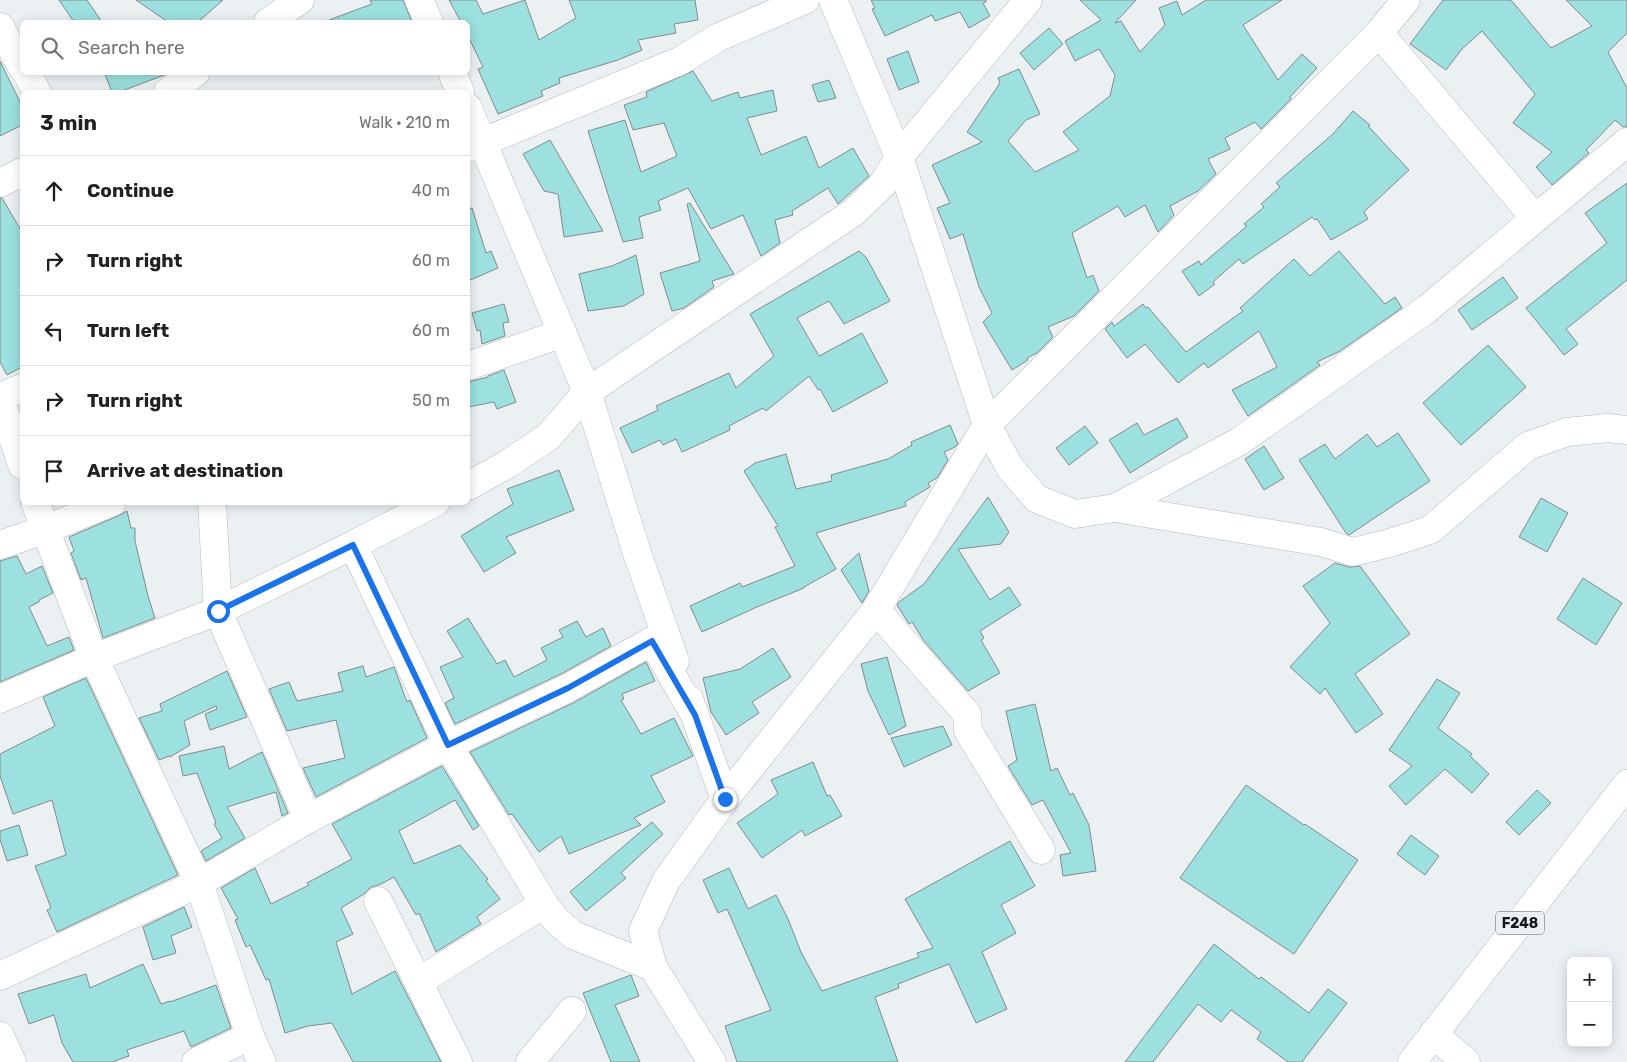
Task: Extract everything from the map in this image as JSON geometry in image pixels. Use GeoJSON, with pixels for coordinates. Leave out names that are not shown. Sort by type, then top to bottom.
{"type":"FeatureCollection","features":[{"type":"Feature","properties":{"kind":"street"},"geometry":{"type":"LineString","coordinates":[[271,20],[300,0]]}},
{"type":"Feature","properties":{"kind":"street"},"geometry":{"type":"LineString","coordinates":[[419,0],[428,20]]}},
{"type":"Feature","properties":{"kind":"street"},"geometry":{"type":"LineString","coordinates":[[475,145],[680,61],[719,37],[805,0]]}},
{"type":"Feature","properties":{"kind":"street"},"geometry":{"type":"LineString","coordinates":[[833,0],[899,157],[987,426],[1010,468],[1037,499],[1075,514],[1116,508],[1320,542],[1353,552],[1390,543],[1430,530],[1528,446],[1567,432],[1608,428],[1627,430]]}},
{"type":"Feature","properties":{"kind":"street"},"geometry":{"type":"LineString","coordinates":[[470,485],[506,465],[548,437],[587,392],[854,212],[883,184],[899,157],[1028,0]]}},
{"type":"Feature","properties":{"kind":"street"},"geometry":{"type":"LineString","coordinates":[[610,950],[643,932],[666,880],[725,799],[876,610],[987,426],[1379,34],[1406,0]]}},
{"type":"Feature","properties":{"kind":"street"},"geometry":{"type":"LineString","coordinates":[[0,27],[20,62]]}},
{"type":"Feature","properties":{"kind":"street"},"geometry":{"type":"LineString","coordinates":[[1379,34],[1535,218]]}},
{"type":"Feature","properties":{"kind":"street"},"geometry":{"type":"LineString","coordinates":[[28,75],[36,90]]}},
{"type":"Feature","properties":{"kind":"street"},"geometry":{"type":"LineString","coordinates":[[171,90],[192,75]]}},
{"type":"Feature","properties":{"kind":"street"},"geometry":{"type":"LineString","coordinates":[[453,75],[459,90]]}},
{"type":"Feature","properties":{"kind":"street"},"geometry":{"type":"LineString","coordinates":[[470,119],[475,145],[563,333],[587,392],[637,553],[725,799]]}},
{"type":"Feature","properties":{"kind":"street"},"geometry":{"type":"LineString","coordinates":[[1116,508],[1240,442],[1427,309],[1627,142]]}},
{"type":"Feature","properties":{"kind":"street"},"geometry":{"type":"LineString","coordinates":[[0,183],[20,173]]}},
{"type":"Feature","properties":{"kind":"street"},"geometry":{"type":"LineString","coordinates":[[470,365],[563,333]]}},
{"type":"Feature","properties":{"kind":"street"},"geometry":{"type":"LineString","coordinates":[[20,389],[0,398],[20,459]]}},
{"type":"Feature","properties":{"kind":"street"},"geometry":{"type":"LineString","coordinates":[[36,505],[94,658],[198,882],[250,1036],[262,1062]]}},
{"type":"Feature","properties":{"kind":"street"},"geometry":{"type":"LineString","coordinates":[[0,545],[44,530],[105,505]]}},
{"type":"Feature","properties":{"kind":"street"},"geometry":{"type":"LineString","coordinates":[[212,505],[218,611],[308,819]]}},
{"type":"Feature","properties":{"kind":"street"},"geometry":{"type":"LineString","coordinates":[[0,699],[94,658],[218,611],[430,505]]}},
{"type":"Feature","properties":{"kind":"street"},"geometry":{"type":"LineString","coordinates":[[353,545],[448,745],[544,904],[555,919],[573,935],[653,967]]}},
{"type":"Feature","properties":{"kind":"street"},"geometry":{"type":"LineString","coordinates":[[876,610],[968,714],[968,731],[1041,850]]}},
{"type":"Feature","properties":{"kind":"street"},"geometry":{"type":"LineString","coordinates":[[0,976],[198,882],[308,819],[448,745],[559,692],[652,641],[695,715]]}},
{"type":"Feature","properties":{"kind":"street","name":"F248"},"geometry":{"type":"LineString","coordinates":[[1412,1062],[1627,784]]}},
{"type":"Feature","properties":{"kind":"street"},"geometry":{"type":"LineString","coordinates":[[378,901],[458,1062]]}},
{"type":"Feature","properties":{"kind":"street"},"geometry":{"type":"LineString","coordinates":[[418,982],[544,904]]}},
{"type":"Feature","properties":{"kind":"street"},"geometry":{"type":"LineString","coordinates":[[643,932],[653,967],[712,1062]]}},
{"type":"Feature","properties":{"kind":"street"},"geometry":{"type":"LineString","coordinates":[[530,1062],[572,1011]]}},
{"type":"Feature","properties":{"kind":"street"},"geometry":{"type":"LineString","coordinates":[[1433,1034],[1466,1062]]}},
{"type":"Feature","properties":{"kind":"street"},"geometry":{"type":"LineString","coordinates":[[0,1036],[12,1062]]}},
{"type":"Feature","properties":{"kind":"street"},"geometry":{"type":"LineString","coordinates":[[196,1062],[250,1036]]}},
{"type":"Feature","properties":{"kind":"building"},"geometry":{"type":"Polygon","coordinates":[[[59,0],[87,0],[101,20],[73,20],[59,0]]]}},
{"type":"Feature","properties":{"kind":"building"},"geometry":{"type":"Polygon","coordinates":[[[136,0],[223,0],[200,20],[165,20],[136,0]]]}},
{"type":"Feature","properties":{"kind":"building"},"geometry":{"type":"Polygon","coordinates":[[[370,0],[403,0],[411,20],[329,20],[372,4],[370,0]]]}},
{"type":"Feature","properties":{"kind":"building"},"geometry":{"type":"Polygon","coordinates":[[[449,0],[476,0],[483,14],[525,0],[539,40],[576,18],[569,0],[695,0],[698,20],[674,24],[676,33],[638,40],[642,50],[618,60],[559,78],[560,83],[541,91],[543,96],[498,114],[478,69],[483,67],[470,40],[470,20],[460,20],[449,0]]]}},
{"type":"Feature","properties":{"kind":"building"},"geometry":{"type":"Polygon","coordinates":[[[871,0],[986,0],[983,3],[990,16],[969,28],[960,12],[935,21],[932,15],[885,36],[872,9],[875,8],[871,0]]]}},
{"type":"Feature","properties":{"kind":"building"},"geometry":{"type":"Polygon","coordinates":[[[1080,0],[1136,0],[1115,23],[1121,21],[1140,52],[1165,25],[1159,8],[1177,1],[1182,15],[1206,0],[1282,0],[1243,25],[1278,80],[1302,54],[1317,68],[1290,97],[1291,99],[1261,129],[1255,122],[1225,138],[1230,149],[1208,159],[1216,174],[1198,191],[1170,206],[1174,215],[1158,232],[1145,205],[1125,217],[1118,206],[1072,233],[1087,278],[1093,275],[1099,291],[1074,316],[1048,327],[1053,337],[1037,353],[1012,370],[983,322],[992,313],[979,287],[963,234],[950,239],[937,208],[950,203],[932,165],[982,142],[967,132],[1000,83],[998,78],[1019,69],[1040,114],[1026,120],[1008,141],[1035,172],[1079,150],[1063,132],[1110,96],[1115,75],[1099,49],[1075,61],[1065,41],[1101,20],[1080,0]]]}},
{"type":"Feature","properties":{"kind":"building"},"geometry":{"type":"Polygon","coordinates":[[[1443,0],[1511,0],[1551,48],[1592,26],[1566,0],[1627,0],[1627,33],[1608,52],[1627,88],[1627,127],[1623,127],[1615,120],[1586,150],[1589,153],[1552,185],[1536,167],[1552,152],[1513,123],[1535,94],[1482,31],[1462,49],[1446,70],[1410,44],[1443,0]]]}},
{"type":"Feature","properties":{"kind":"building"},"geometry":{"type":"Polygon","coordinates":[[[1049,28],[1063,44],[1034,70],[1020,53],[1049,28]]]}},
{"type":"Feature","properties":{"kind":"building"},"geometry":{"type":"Polygon","coordinates":[[[908,51],[919,82],[899,90],[887,59],[908,51]]]}},
{"type":"Feature","properties":{"kind":"building"},"geometry":{"type":"Polygon","coordinates":[[[0,61],[20,102],[20,126],[0,136],[0,61]]]}},
{"type":"Feature","properties":{"kind":"building"},"geometry":{"type":"Polygon","coordinates":[[[693,71],[712,101],[738,92],[740,98],[773,90],[777,111],[747,118],[761,155],[806,136],[819,168],[853,148],[869,176],[838,204],[828,188],[792,211],[793,215],[775,220],[780,243],[761,256],[743,215],[711,229],[688,188],[658,201],[661,210],[639,217],[643,238],[623,242],[588,131],[625,120],[641,172],[677,156],[664,123],[633,130],[624,105],[647,97],[646,92],[693,71]]]}},
{"type":"Feature","properties":{"kind":"building"},"geometry":{"type":"Polygon","coordinates":[[[105,75],[164,75],[124,90],[111,90],[105,75]]]}},
{"type":"Feature","properties":{"kind":"building"},"geometry":{"type":"Polygon","coordinates":[[[829,80],[836,98],[818,102],[812,85],[829,80]]]}},
{"type":"Feature","properties":{"kind":"building"},"geometry":{"type":"Polygon","coordinates":[[[1353,111],[1370,125],[1368,126],[1409,170],[1364,212],[1368,219],[1331,240],[1317,219],[1315,220],[1312,217],[1243,264],[1239,259],[1213,282],[1215,284],[1199,296],[1182,271],[1199,261],[1201,265],[1247,226],[1244,224],[1264,207],[1261,204],[1280,187],[1276,183],[1333,134],[1353,111]]]}},
{"type":"Feature","properties":{"kind":"building"},"geometry":{"type":"Polygon","coordinates":[[[550,140],[603,231],[564,237],[558,194],[544,191],[523,154],[550,140]]]}},
{"type":"Feature","properties":{"kind":"building"},"geometry":{"type":"Polygon","coordinates":[[[1627,183],[1627,280],[1566,329],[1578,344],[1564,355],[1526,308],[1607,243],[1585,213],[1627,183]]]}},
{"type":"Feature","properties":{"kind":"building"},"geometry":{"type":"Polygon","coordinates":[[[0,198],[2,198],[20,229],[20,368],[7,375],[0,362],[0,198]]]}},
{"type":"Feature","properties":{"kind":"building"},"geometry":{"type":"Polygon","coordinates":[[[690,203],[734,274],[712,281],[714,287],[684,308],[672,311],[660,273],[700,261],[687,204],[690,203]]]}},
{"type":"Feature","properties":{"kind":"building"},"geometry":{"type":"Polygon","coordinates":[[[470,208],[472,208],[486,253],[491,251],[498,268],[470,280],[470,208]]]}},
{"type":"Feature","properties":{"kind":"building"},"geometry":{"type":"Polygon","coordinates":[[[859,251],[866,257],[890,301],[844,324],[829,301],[797,318],[819,356],[862,333],[888,382],[833,412],[820,389],[818,390],[809,376],[766,411],[763,408],[729,426],[730,430],[682,452],[676,439],[663,445],[660,440],[632,453],[620,428],[658,410],[656,406],[729,373],[736,388],[774,356],[750,314],[859,251]]]}},
{"type":"Feature","properties":{"kind":"building"},"geometry":{"type":"Polygon","coordinates":[[[1339,251],[1385,304],[1395,297],[1402,308],[1340,351],[1317,362],[1320,365],[1248,416],[1232,390],[1277,367],[1259,331],[1208,368],[1204,363],[1178,383],[1145,344],[1127,358],[1105,329],[1112,322],[1114,326],[1143,304],[1146,308],[1148,307],[1186,352],[1243,311],[1240,308],[1294,259],[1310,276],[1339,251]]]}},
{"type":"Feature","properties":{"kind":"building"},"geometry":{"type":"Polygon","coordinates":[[[636,255],[644,294],[624,306],[588,311],[579,274],[612,266],[636,255]]]}},
{"type":"Feature","properties":{"kind":"building"},"geometry":{"type":"Polygon","coordinates":[[[1503,277],[1518,298],[1472,330],[1458,310],[1503,277]]]}},
{"type":"Feature","properties":{"kind":"building"},"geometry":{"type":"Polygon","coordinates":[[[504,304],[509,322],[503,323],[505,336],[482,344],[480,330],[477,331],[472,313],[504,304]]]}},
{"type":"Feature","properties":{"kind":"building"},"geometry":{"type":"Polygon","coordinates":[[[1488,345],[1526,387],[1461,445],[1423,403],[1488,345]]]}},
{"type":"Feature","properties":{"kind":"building"},"geometry":{"type":"Polygon","coordinates":[[[504,370],[516,402],[497,409],[494,402],[470,407],[470,382],[504,370]]]}},
{"type":"Feature","properties":{"kind":"building"},"geometry":{"type":"Polygon","coordinates":[[[1177,418],[1188,437],[1130,473],[1109,440],[1137,423],[1144,435],[1177,418]]]}},
{"type":"Feature","properties":{"kind":"building"},"geometry":{"type":"Polygon","coordinates":[[[950,425],[958,444],[944,452],[948,460],[937,478],[928,483],[930,487],[905,502],[906,506],[816,533],[836,569],[804,588],[702,632],[690,606],[740,583],[742,587],[795,566],[775,527],[778,526],[744,471],[755,463],[786,454],[796,489],[832,481],[831,475],[888,459],[912,445],[911,442],[950,425]]]}},
{"type":"Feature","properties":{"kind":"building"},"geometry":{"type":"Polygon","coordinates":[[[1085,426],[1098,443],[1069,465],[1056,448],[1085,426]]]}},
{"type":"Feature","properties":{"kind":"building"},"geometry":{"type":"Polygon","coordinates":[[[1398,433],[1430,481],[1349,535],[1299,460],[1325,444],[1335,459],[1367,434],[1377,447],[1398,433]]]}},
{"type":"Feature","properties":{"kind":"building"},"geometry":{"type":"Polygon","coordinates":[[[1264,446],[1284,478],[1264,490],[1245,459],[1264,446]]]}},
{"type":"Feature","properties":{"kind":"building"},"geometry":{"type":"Polygon","coordinates":[[[559,470],[574,510],[506,537],[516,553],[484,572],[461,536],[513,504],[507,489],[559,470]]]}},
{"type":"Feature","properties":{"kind":"building"},"geometry":{"type":"Polygon","coordinates":[[[988,497],[1009,532],[1001,544],[958,549],[990,600],[1009,587],[1021,605],[980,631],[984,638],[981,640],[1000,673],[968,691],[924,641],[912,622],[909,624],[897,605],[924,584],[988,497]]]}},
{"type":"Feature","properties":{"kind":"building"},"geometry":{"type":"Polygon","coordinates":[[[1541,498],[1568,513],[1547,552],[1519,537],[1541,498]]]}},
{"type":"Feature","properties":{"kind":"building"},"geometry":{"type":"Polygon","coordinates":[[[127,511],[131,528],[135,528],[135,541],[155,618],[103,638],[86,578],[81,580],[71,553],[74,551],[69,537],[127,511]]]}},
{"type":"Feature","properties":{"kind":"building"},"geometry":{"type":"Polygon","coordinates":[[[859,553],[869,591],[862,603],[841,570],[859,553]]]}},
{"type":"Feature","properties":{"kind":"building"},"geometry":{"type":"Polygon","coordinates":[[[17,556],[26,574],[42,566],[53,593],[29,607],[47,646],[69,637],[74,650],[0,682],[0,561],[17,556]]]}},
{"type":"Feature","properties":{"kind":"building"},"geometry":{"type":"Polygon","coordinates":[[[1335,563],[1349,567],[1360,566],[1410,634],[1355,674],[1383,714],[1356,733],[1325,688],[1320,694],[1290,667],[1330,623],[1303,586],[1335,563]]]}},
{"type":"Feature","properties":{"kind":"building"},"geometry":{"type":"Polygon","coordinates":[[[1583,578],[1622,603],[1596,645],[1557,619],[1583,578]]]}},
{"type":"Feature","properties":{"kind":"building"},"geometry":{"type":"Polygon","coordinates":[[[468,618],[497,664],[505,660],[514,677],[547,660],[541,648],[563,637],[559,630],[577,621],[586,637],[603,628],[611,646],[561,674],[455,724],[445,703],[454,698],[440,667],[463,657],[447,631],[468,618]]]}},
{"type":"Feature","properties":{"kind":"building"},"geometry":{"type":"Polygon","coordinates":[[[773,648],[791,677],[752,702],[759,713],[726,735],[711,712],[703,678],[740,669],[773,648]]]}},
{"type":"Feature","properties":{"kind":"building"},"geometry":{"type":"Polygon","coordinates":[[[887,657],[906,726],[889,735],[868,691],[861,664],[887,657]]]}},
{"type":"Feature","properties":{"kind":"building"},"geometry":{"type":"Polygon","coordinates":[[[646,662],[655,681],[622,694],[624,699],[621,700],[641,734],[674,718],[693,756],[651,776],[665,802],[634,818],[641,825],[569,854],[561,836],[539,852],[512,814],[509,815],[470,752],[575,702],[646,662]]]}},
{"type":"Feature","properties":{"kind":"building"},"geometry":{"type":"Polygon","coordinates":[[[363,666],[366,677],[394,667],[407,702],[410,700],[427,738],[316,797],[303,768],[345,758],[336,720],[287,731],[269,689],[289,682],[297,701],[343,691],[338,673],[363,666]]]}},
{"type":"Feature","properties":{"kind":"building"},"geometry":{"type":"Polygon","coordinates":[[[227,671],[247,717],[210,730],[205,714],[217,709],[216,706],[184,721],[190,745],[170,757],[159,760],[139,718],[162,711],[160,704],[227,671]]]}},
{"type":"Feature","properties":{"kind":"building"},"geometry":{"type":"Polygon","coordinates":[[[86,678],[178,875],[57,932],[47,910],[51,908],[35,866],[66,855],[52,800],[13,814],[0,776],[0,754],[55,726],[43,697],[86,678]]]}},
{"type":"Feature","properties":{"kind":"building"},"geometry":{"type":"Polygon","coordinates":[[[1437,679],[1460,693],[1438,728],[1472,754],[1470,756],[1489,774],[1472,793],[1445,769],[1406,805],[1389,786],[1412,766],[1389,750],[1437,679]]]}},
{"type":"Feature","properties":{"kind":"building"},"geometry":{"type":"Polygon","coordinates":[[[1035,704],[1051,771],[1057,768],[1070,795],[1073,793],[1089,825],[1096,871],[1063,876],[1060,855],[1071,853],[1043,800],[1032,805],[1008,766],[1017,760],[1006,711],[1035,704]]]}},
{"type":"Feature","properties":{"kind":"building"},"geometry":{"type":"Polygon","coordinates":[[[943,726],[952,745],[904,767],[891,738],[943,726]]]}},
{"type":"Feature","properties":{"kind":"building"},"geometry":{"type":"Polygon","coordinates":[[[224,746],[229,769],[262,752],[288,813],[282,816],[276,792],[227,807],[245,838],[206,861],[201,851],[222,838],[214,824],[216,823],[197,773],[183,776],[179,756],[224,746]]]}},
{"type":"Feature","properties":{"kind":"building"},"geometry":{"type":"Polygon","coordinates":[[[813,762],[827,796],[830,795],[842,816],[805,836],[802,830],[762,858],[737,823],[778,794],[771,780],[813,762]]]}},
{"type":"Feature","properties":{"kind":"building"},"geometry":{"type":"Polygon","coordinates":[[[442,766],[479,826],[473,830],[455,800],[399,831],[414,864],[460,845],[488,879],[486,881],[500,899],[477,917],[481,924],[436,952],[419,913],[416,915],[394,877],[371,887],[364,894],[341,908],[353,934],[336,942],[352,994],[395,971],[441,1062],[353,1062],[332,1023],[308,1026],[285,1033],[269,979],[266,980],[250,945],[246,947],[235,920],[238,919],[221,888],[255,868],[271,904],[309,885],[307,883],[352,859],[332,824],[442,766]]]}},
{"type":"Feature","properties":{"kind":"building"},"geometry":{"type":"Polygon","coordinates":[[[1246,785],[1358,860],[1294,954],[1180,878],[1246,785]]]}},
{"type":"Feature","properties":{"kind":"building"},"geometry":{"type":"Polygon","coordinates":[[[1537,790],[1551,803],[1519,835],[1506,822],[1537,790]]]}},
{"type":"Feature","properties":{"kind":"building"},"geometry":{"type":"Polygon","coordinates":[[[652,822],[663,834],[621,873],[626,878],[586,911],[570,892],[652,822]]]}},
{"type":"Feature","properties":{"kind":"building"},"geometry":{"type":"Polygon","coordinates":[[[19,825],[28,855],[7,861],[0,839],[0,831],[19,825]]]}},
{"type":"Feature","properties":{"kind":"building"},"geometry":{"type":"Polygon","coordinates":[[[1411,835],[1439,856],[1425,875],[1397,854],[1411,835]]]}},
{"type":"Feature","properties":{"kind":"building"},"geometry":{"type":"Polygon","coordinates":[[[1010,841],[1035,886],[1001,905],[1016,933],[982,952],[1007,1009],[976,1023],[949,964],[898,984],[899,988],[875,997],[898,1062],[737,1062],[725,1026],[771,1010],[727,909],[718,913],[703,880],[729,868],[748,909],[776,895],[801,952],[822,991],[919,957],[917,953],[933,948],[905,899],[1010,841]]]}},
{"type":"Feature","properties":{"kind":"building"},"geometry":{"type":"Polygon","coordinates":[[[184,907],[192,927],[171,936],[176,953],[153,960],[143,927],[184,907]]]}},
{"type":"Feature","properties":{"kind":"building"},"geometry":{"type":"Polygon","coordinates":[[[1214,944],[1259,979],[1261,977],[1309,1013],[1328,989],[1347,1003],[1302,1062],[1288,1062],[1257,1039],[1261,1032],[1231,1010],[1221,1022],[1198,1004],[1153,1062],[1125,1062],[1214,944]]]}},
{"type":"Feature","properties":{"kind":"building"},"geometry":{"type":"Polygon","coordinates":[[[143,964],[161,1004],[216,985],[231,1028],[191,1047],[184,1031],[127,1050],[129,1056],[112,1062],[73,1062],[62,1043],[54,1015],[29,1024],[18,994],[86,974],[90,988],[143,964]]]}},
{"type":"Feature","properties":{"kind":"building"},"geometry":{"type":"Polygon","coordinates":[[[631,975],[639,996],[615,1005],[640,1062],[611,1062],[583,993],[631,975]]]}},
{"type":"Feature","properties":{"kind":"route"},"geometry":{"type":"LineString","coordinates":[[218,611],[353,545],[448,745],[568,688],[652,641],[695,715],[725,799]]}}]}
